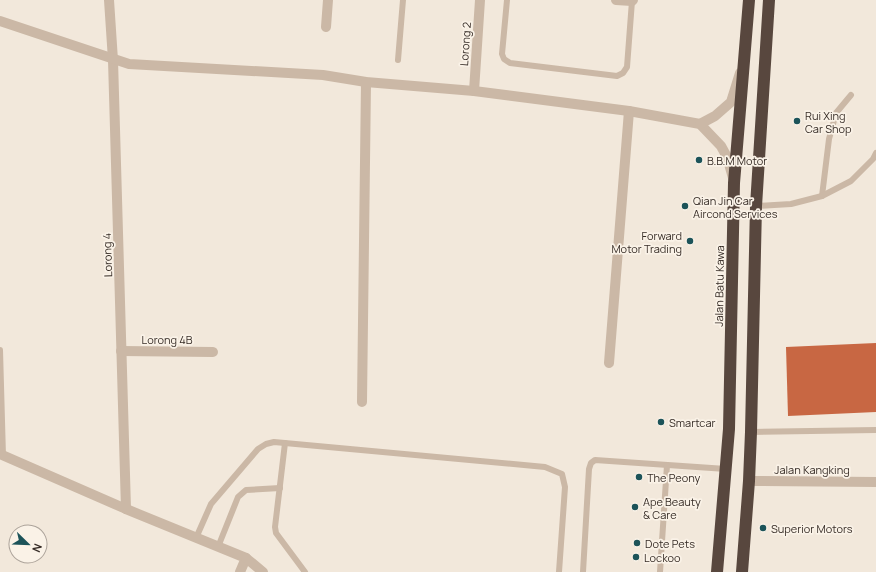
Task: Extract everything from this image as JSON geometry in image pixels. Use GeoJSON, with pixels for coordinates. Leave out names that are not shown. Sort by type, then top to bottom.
{"type":"FeatureCollection","features":[{"type":"Feature","properties":{"kind":"highway","name":"Jalan Batu Kawa"},"geometry":{"type":"LineString","coordinates":[[718,572],[729,429],[734,183],[749,0]]}},
{"type":"Feature","properties":{"kind":"highway"},"geometry":{"type":"LineString","coordinates":[[742,572],[751,432],[756,206],[769,0]]}},
{"type":"Feature","properties":{"kind":"street","name":"Lorong 4"},"geometry":{"type":"LineString","coordinates":[[109,0],[113,60],[126,509]]}},
{"type":"Feature","properties":{"kind":"street"},"geometry":{"type":"LineString","coordinates":[[326,27],[328,0]]}},
{"type":"Feature","properties":{"kind":"street","name":"Lorong 2"},"geometry":{"type":"LineString","coordinates":[[474,91],[480,0]]}},
{"type":"Feature","properties":{"kind":"street"},"geometry":{"type":"LineString","coordinates":[[616,0],[632,1]]}},
{"type":"Feature","properties":{"kind":"street"},"geometry":{"type":"LineString","coordinates":[[0,21],[113,60],[129,64],[322,75],[366,82],[474,91],[629,110],[700,124],[724,151],[734,183]]}},
{"type":"Feature","properties":{"kind":"street"},"geometry":{"type":"LineString","coordinates":[[700,124],[715,116],[731,102],[745,58]]}},
{"type":"Feature","properties":{"kind":"street"},"geometry":{"type":"LineString","coordinates":[[362,402],[366,82]]}},
{"type":"Feature","properties":{"kind":"street"},"geometry":{"type":"LineString","coordinates":[[609,363],[629,110]]}},
{"type":"Feature","properties":{"kind":"street","name":"Lorong 4B"},"geometry":{"type":"LineString","coordinates":[[122,351],[213,352]]}},
{"type":"Feature","properties":{"kind":"street"},"geometry":{"type":"LineString","coordinates":[[1,456],[246,558],[263,572]]}},
{"type":"Feature","properties":{"kind":"street","name":"Jalan Kangking"},"geometry":{"type":"LineString","coordinates":[[749,481],[876,482]]}},
{"type":"Feature","properties":{"kind":"street"},"geometry":{"type":"LineString","coordinates":[[240,572],[246,558]]}},
{"type":"Feature","properties":{"kind":"lane"},"geometry":{"type":"LineString","coordinates":[[398,60],[403,0]]}},
{"type":"Feature","properties":{"kind":"lane"},"geometry":{"type":"LineString","coordinates":[[506,0],[502,54],[504,59],[510,63],[617,76],[623,73],[627,67],[632,1]]}},
{"type":"Feature","properties":{"kind":"lane"},"geometry":{"type":"LineString","coordinates":[[822,196],[829,139],[836,113],[851,95]]}},
{"type":"Feature","properties":{"kind":"lane"},"geometry":{"type":"LineString","coordinates":[[756,206],[791,204],[822,196],[851,181],[873,159],[876,153]]}},
{"type":"Feature","properties":{"kind":"lane"},"geometry":{"type":"LineString","coordinates":[[0,350],[1,456]]}},
{"type":"Feature","properties":{"kind":"lane"},"geometry":{"type":"LineString","coordinates":[[751,432],[876,430]]}},
{"type":"Feature","properties":{"kind":"lane"},"geometry":{"type":"LineString","coordinates":[[196,538],[211,504],[258,449],[266,444],[274,442],[546,467],[562,474],[565,487],[559,572]]}},
{"type":"Feature","properties":{"kind":"lane"},"geometry":{"type":"LineString","coordinates":[[285,443],[275,527],[276,533],[305,572]]}},
{"type":"Feature","properties":{"kind":"lane"},"geometry":{"type":"LineString","coordinates":[[583,572],[590,469],[591,463],[595,460],[726,469]]}},
{"type":"Feature","properties":{"kind":"lane"},"geometry":{"type":"LineString","coordinates":[[660,572],[667,465]]}},
{"type":"Feature","properties":{"kind":"lane"},"geometry":{"type":"LineString","coordinates":[[218,547],[238,497],[246,490],[280,488]]}},
{"type":"Feature","properties":{"kind":"building"},"geometry":{"type":"Polygon","coordinates":[[[876,343],[876,412],[788,416],[786,347],[876,343]]]}},
{"type":"Feature","properties":{"kind":"place","name":"Rui Xing Car Shop"},"geometry":{"type":"Point","coordinates":[797,121]}},
{"type":"Feature","properties":{"kind":"place","name":"B.B.M Motor"},"geometry":{"type":"Point","coordinates":[699,160]}},
{"type":"Feature","properties":{"kind":"place","name":"Qian Jin Car Aircond Services"},"geometry":{"type":"Point","coordinates":[685,206]}},
{"type":"Feature","properties":{"kind":"place","name":"Forward Motor Trading"},"geometry":{"type":"Point","coordinates":[690,241]}},
{"type":"Feature","properties":{"kind":"place","name":"Smartcar"},"geometry":{"type":"Point","coordinates":[661,422]}},
{"type":"Feature","properties":{"kind":"place","name":"The Peony"},"geometry":{"type":"Point","coordinates":[639,477]}},
{"type":"Feature","properties":{"kind":"place","name":"Ape Beauty & Care"},"geometry":{"type":"Point","coordinates":[635,507]}},
{"type":"Feature","properties":{"kind":"place","name":"Superior Motors"},"geometry":{"type":"Point","coordinates":[763,528]}},
{"type":"Feature","properties":{"kind":"place","name":"Dote Pets"},"geometry":{"type":"Point","coordinates":[637,543]}},
{"type":"Feature","properties":{"kind":"place","name":"Lockoo"},"geometry":{"type":"Point","coordinates":[636,557]}}]}
